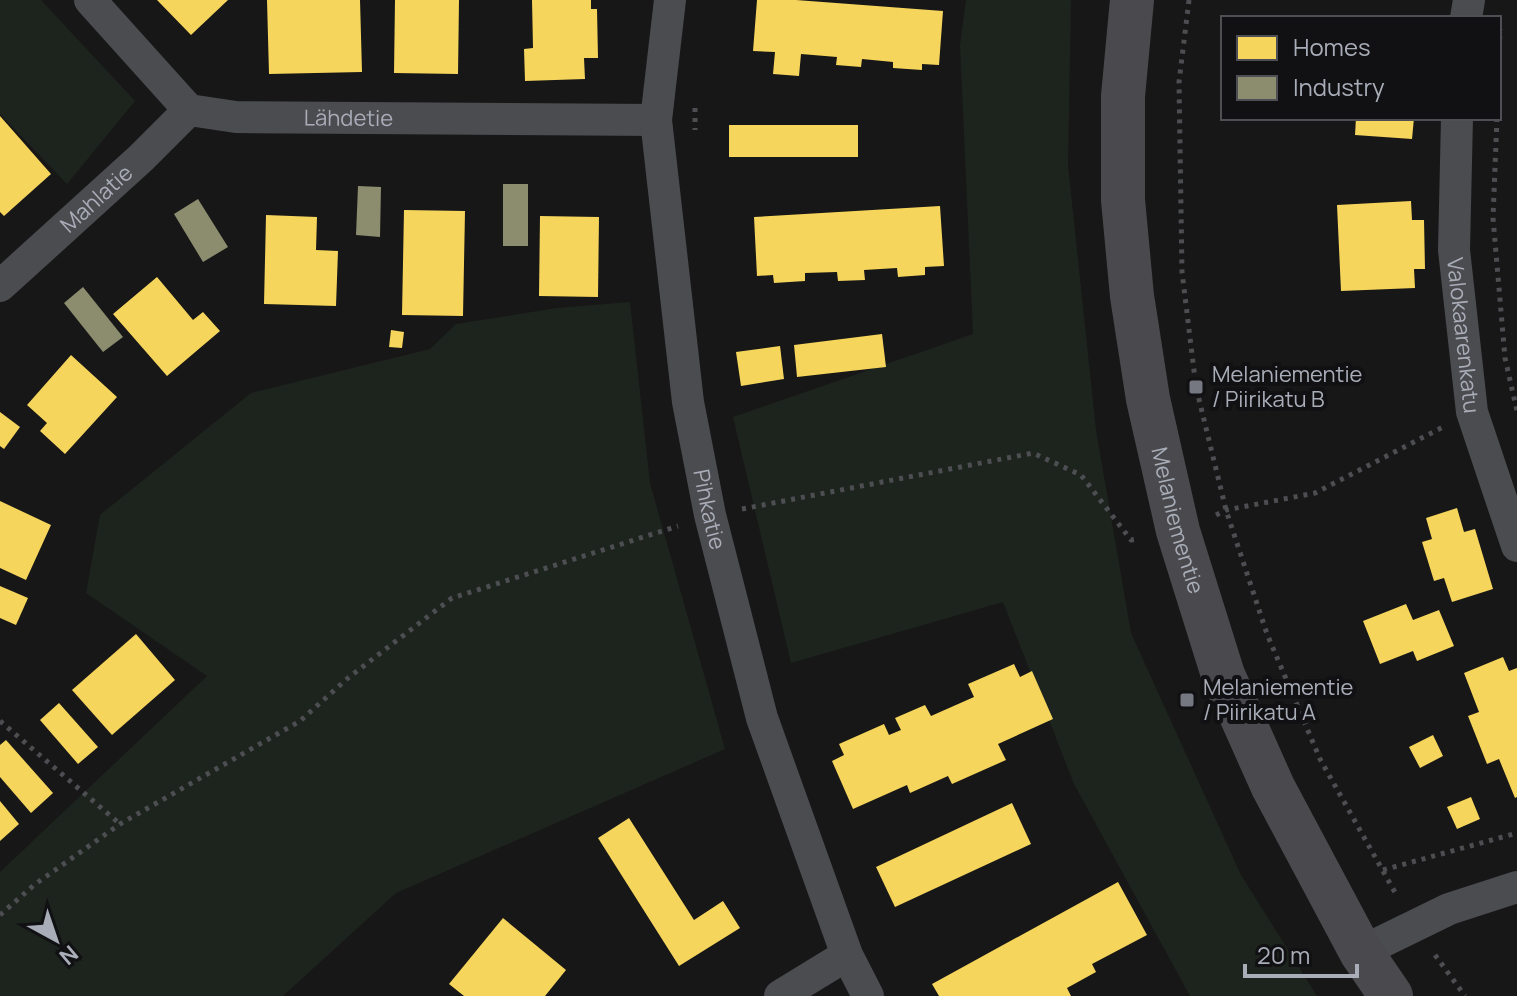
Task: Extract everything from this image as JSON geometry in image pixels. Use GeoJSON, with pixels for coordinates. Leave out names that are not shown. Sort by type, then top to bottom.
{"type":"FeatureCollection","features":[{"type":"Feature","properties":{"kind":"main road","name":"Melaniementie"},"geometry":{"type":"LineString","coordinates":[[1132,0],[1123,96],[1123,200],[1132,296],[1148,399],[1178,531],[1223,675],[1273,787],[1361,952],[1391,996]]}},
{"type":"Feature","properties":{"kind":"street"},"geometry":{"type":"LineString","coordinates":[[90,0],[189,110]]}},
{"type":"Feature","properties":{"kind":"street","name":"Pihkatie"},"geometry":{"type":"LineString","coordinates":[[670,0],[656,120],[688,402],[710,515],[762,718],[847,955],[868,996]]}},
{"type":"Feature","properties":{"kind":"street","name":"Lähdetie"},"geometry":{"type":"LineString","coordinates":[[189,110],[236,117],[656,120]]}},
{"type":"Feature","properties":{"kind":"street","name":"Mahlatie"},"geometry":{"type":"LineString","coordinates":[[0,286],[141,158],[189,110]]}},
{"type":"Feature","properties":{"kind":"street","name":"Valokaarenkatu"},"geometry":{"type":"LineString","coordinates":[[1457,120],[1454,250],[1472,412],[1517,546]]}},
{"type":"Feature","properties":{"kind":"street"},"geometry":{"type":"LineString","coordinates":[[1361,952],[1449,909],[1517,887]]}},
{"type":"Feature","properties":{"kind":"street"},"geometry":{"type":"LineString","coordinates":[[780,996],[847,955]]}},
{"type":"Feature","properties":{"kind":"path"},"geometry":{"type":"LineString","coordinates":[[1189,0],[1179,82],[1182,272],[1196,387],[1226,510],[1267,634],[1320,759],[1414,926],[1465,996]]}},
{"type":"Feature","properties":{"kind":"path"},"geometry":{"type":"LineString","coordinates":[[695,101],[695,141]]}},
{"type":"Feature","properties":{"kind":"path"},"geometry":{"type":"LineString","coordinates":[[1497,120],[1493,218],[1505,358],[1517,411]]}},
{"type":"Feature","properties":{"kind":"path"},"geometry":{"type":"LineString","coordinates":[[0,721],[120,824]]}},
{"type":"Feature","properties":{"kind":"path"},"geometry":{"type":"LineString","coordinates":[[1383,870],[1517,833]]}},
{"type":"Feature","properties":{"kind":"shaded area"},"geometry":{"type":"Polygon","coordinates":[[[0,0],[41,0],[135,101],[67,184],[0,114],[0,0]]]}},
{"type":"Feature","properties":{"kind":"shaded area"},"geometry":{"type":"Polygon","coordinates":[[[966,0],[1071,0],[1068,165],[1096,430],[1131,633],[1241,875],[1317,996],[1190,996],[1074,784],[1003,602],[791,663],[733,417],[973,334],[960,45],[966,0]]]}},
{"type":"Feature","properties":{"kind":"shaded area"},"geometry":{"type":"Polygon","coordinates":[[[630,302],[650,483],[725,749],[396,893],[283,996],[0,996],[0,872],[207,676],[86,593],[100,515],[251,393],[430,349],[456,324],[557,308],[630,302]]]}},
{"type":"Feature","properties":{"kind":"building: Homes"},"geometry":{"type":"Polygon","coordinates":[[[157,0],[228,0],[191,35],[157,0]]]}},
{"type":"Feature","properties":{"kind":"building: Homes"},"geometry":{"type":"Polygon","coordinates":[[[267,0],[360,0],[362,72],[269,74],[267,0]]]}},
{"type":"Feature","properties":{"kind":"building: Homes"},"geometry":{"type":"Polygon","coordinates":[[[395,0],[459,0],[458,74],[394,73],[395,0]]]}},
{"type":"Feature","properties":{"kind":"building: Homes"},"geometry":{"type":"Polygon","coordinates":[[[532,0],[591,0],[591,9],[597,9],[598,58],[584,58],[585,79],[525,81],[524,49],[533,48],[532,0]]]}},
{"type":"Feature","properties":{"kind":"building: Homes"},"geometry":{"type":"Polygon","coordinates":[[[757,0],[943,11],[939,65],[922,64],[922,70],[893,68],[893,62],[862,59],[861,67],[836,65],[837,57],[801,54],[799,76],[773,74],[775,52],[753,51],[757,0]]]}},
{"type":"Feature","properties":{"kind":"building: Homes"},"geometry":{"type":"Polygon","coordinates":[[[0,116],[51,174],[4,216],[0,212],[0,116]]]}},
{"type":"Feature","properties":{"kind":"building: Homes"},"geometry":{"type":"Polygon","coordinates":[[[1356,120],[1414,120],[1412,139],[1355,135],[1356,120]]]}},
{"type":"Feature","properties":{"kind":"building: Homes"},"geometry":{"type":"Polygon","coordinates":[[[729,125],[858,125],[858,157],[729,157],[729,125]]]}},
{"type":"Feature","properties":{"kind":"building: Homes"},"geometry":{"type":"Polygon","coordinates":[[[1411,201],[1412,220],[1424,220],[1425,269],[1414,269],[1415,288],[1341,291],[1337,205],[1411,201]]]}},
{"type":"Feature","properties":{"kind":"building: Homes"},"geometry":{"type":"Polygon","coordinates":[[[940,206],[944,266],[925,267],[925,275],[898,277],[897,268],[864,270],[865,280],[838,281],[837,272],[805,273],[805,281],[774,283],[773,275],[757,276],[754,217],[940,206]]]}},
{"type":"Feature","properties":{"kind":"building: Homes"},"geometry":{"type":"Polygon","coordinates":[[[404,210],[465,211],[463,316],[402,315],[404,210]]]}},
{"type":"Feature","properties":{"kind":"building: Homes"},"geometry":{"type":"Polygon","coordinates":[[[266,215],[317,217],[316,250],[338,251],[336,306],[264,304],[266,215]]]}},
{"type":"Feature","properties":{"kind":"building: Homes"},"geometry":{"type":"Polygon","coordinates":[[[540,216],[599,217],[598,297],[539,296],[540,216]]]}},
{"type":"Feature","properties":{"kind":"building: Homes"},"geometry":{"type":"Polygon","coordinates":[[[157,277],[193,320],[203,312],[220,331],[167,376],[113,314],[157,277]]]}},
{"type":"Feature","properties":{"kind":"building: Homes"},"geometry":{"type":"Polygon","coordinates":[[[391,330],[404,332],[402,348],[389,347],[391,330]]]}},
{"type":"Feature","properties":{"kind":"building: Homes"},"geometry":{"type":"Polygon","coordinates":[[[882,334],[886,367],[797,377],[794,345],[882,334]]]}},
{"type":"Feature","properties":{"kind":"building: Homes"},"geometry":{"type":"Polygon","coordinates":[[[780,346],[784,379],[741,386],[736,352],[780,346]]]}},
{"type":"Feature","properties":{"kind":"building: Homes"},"geometry":{"type":"Polygon","coordinates":[[[71,355],[117,397],[65,454],[40,431],[47,423],[27,405],[71,355]]]}},
{"type":"Feature","properties":{"kind":"building: Homes"},"geometry":{"type":"Polygon","coordinates":[[[0,412],[20,427],[4,449],[0,446],[0,412]]]}},
{"type":"Feature","properties":{"kind":"building: Homes"},"geometry":{"type":"Polygon","coordinates":[[[0,501],[51,525],[26,580],[0,568],[0,501]]]}},
{"type":"Feature","properties":{"kind":"building: Homes"},"geometry":{"type":"Polygon","coordinates":[[[1457,508],[1464,532],[1475,529],[1493,589],[1452,602],[1444,578],[1434,581],[1422,542],[1432,539],[1426,518],[1457,508]]]}},
{"type":"Feature","properties":{"kind":"building: Homes"},"geometry":{"type":"Polygon","coordinates":[[[0,586],[28,598],[16,625],[0,618],[0,586]]]}},
{"type":"Feature","properties":{"kind":"building: Homes"},"geometry":{"type":"Polygon","coordinates":[[[1406,604],[1413,620],[1439,610],[1454,646],[1417,661],[1413,651],[1380,664],[1363,621],[1406,604]]]}},
{"type":"Feature","properties":{"kind":"building: Homes"},"geometry":{"type":"Polygon","coordinates":[[[136,634],[175,680],[112,735],[72,690],[136,634]]]}},
{"type":"Feature","properties":{"kind":"building: Homes"},"geometry":{"type":"Polygon","coordinates":[[[1503,657],[1509,671],[1517,668],[1515,798],[1499,759],[1487,764],[1468,716],[1479,712],[1464,673],[1503,657]]]}},
{"type":"Feature","properties":{"kind":"building: Homes"},"geometry":{"type":"Polygon","coordinates":[[[1014,664],[1020,677],[1032,671],[1053,719],[998,744],[1006,760],[952,784],[948,776],[910,793],[907,785],[853,809],[832,761],[844,755],[839,744],[884,724],[889,735],[901,730],[895,718],[925,705],[931,716],[974,697],[968,684],[1014,664]]]}},
{"type":"Feature","properties":{"kind":"building: Homes"},"geometry":{"type":"Polygon","coordinates":[[[59,703],[98,747],[78,764],[40,720],[59,703]]]}},
{"type":"Feature","properties":{"kind":"building: Homes"},"geometry":{"type":"Polygon","coordinates":[[[1433,735],[1443,756],[1420,768],[1409,747],[1433,735]]]}},
{"type":"Feature","properties":{"kind":"building: Homes"},"geometry":{"type":"Polygon","coordinates":[[[6,740],[53,793],[31,813],[0,777],[0,745],[6,740]]]}},
{"type":"Feature","properties":{"kind":"building: Homes"},"geometry":{"type":"Polygon","coordinates":[[[1471,797],[1480,819],[1457,829],[1447,807],[1471,797]]]}},
{"type":"Feature","properties":{"kind":"building: Homes"},"geometry":{"type":"Polygon","coordinates":[[[0,801],[19,824],[0,841],[0,801]]]}},
{"type":"Feature","properties":{"kind":"building: Homes"},"geometry":{"type":"Polygon","coordinates":[[[1012,803],[1031,844],[895,907],[876,867],[1012,803]]]}},
{"type":"Feature","properties":{"kind":"building: Homes"},"geometry":{"type":"Polygon","coordinates":[[[629,818],[694,920],[723,901],[740,928],[679,966],[598,838],[629,818]]]}},
{"type":"Feature","properties":{"kind":"building: Homes"},"geometry":{"type":"Polygon","coordinates":[[[1118,882],[1147,935],[1092,964],[1096,972],[1067,988],[1071,996],[939,996],[932,984],[1118,882]]]}},
{"type":"Feature","properties":{"kind":"building: Homes"},"geometry":{"type":"Polygon","coordinates":[[[503,918],[566,970],[545,996],[464,996],[449,984],[503,918]]]}},
{"type":"Feature","properties":{"kind":"building: Industry"},"geometry":{"type":"Polygon","coordinates":[[[503,184],[528,184],[528,246],[503,246],[503,184]]]}},
{"type":"Feature","properties":{"kind":"building: Industry"},"geometry":{"type":"Polygon","coordinates":[[[358,186],[381,187],[380,237],[356,235],[358,186]]]}},
{"type":"Feature","properties":{"kind":"building: Industry"},"geometry":{"type":"Polygon","coordinates":[[[198,199],[228,247],[203,262],[174,214],[198,199]]]}},
{"type":"Feature","properties":{"kind":"building: Industry"},"geometry":{"type":"Polygon","coordinates":[[[83,287],[123,337],[103,352],[64,303],[83,287]]]}},
{"type":"Feature","properties":{"kind":"place","name":"Melaniementie / Piirikatu B"},"geometry":{"type":"Point","coordinates":[1196,387]}},
{"type":"Feature","properties":{"kind":"place","name":"Melaniementie / Piirikatu A"},"geometry":{"type":"Point","coordinates":[1187,700]}}]}
